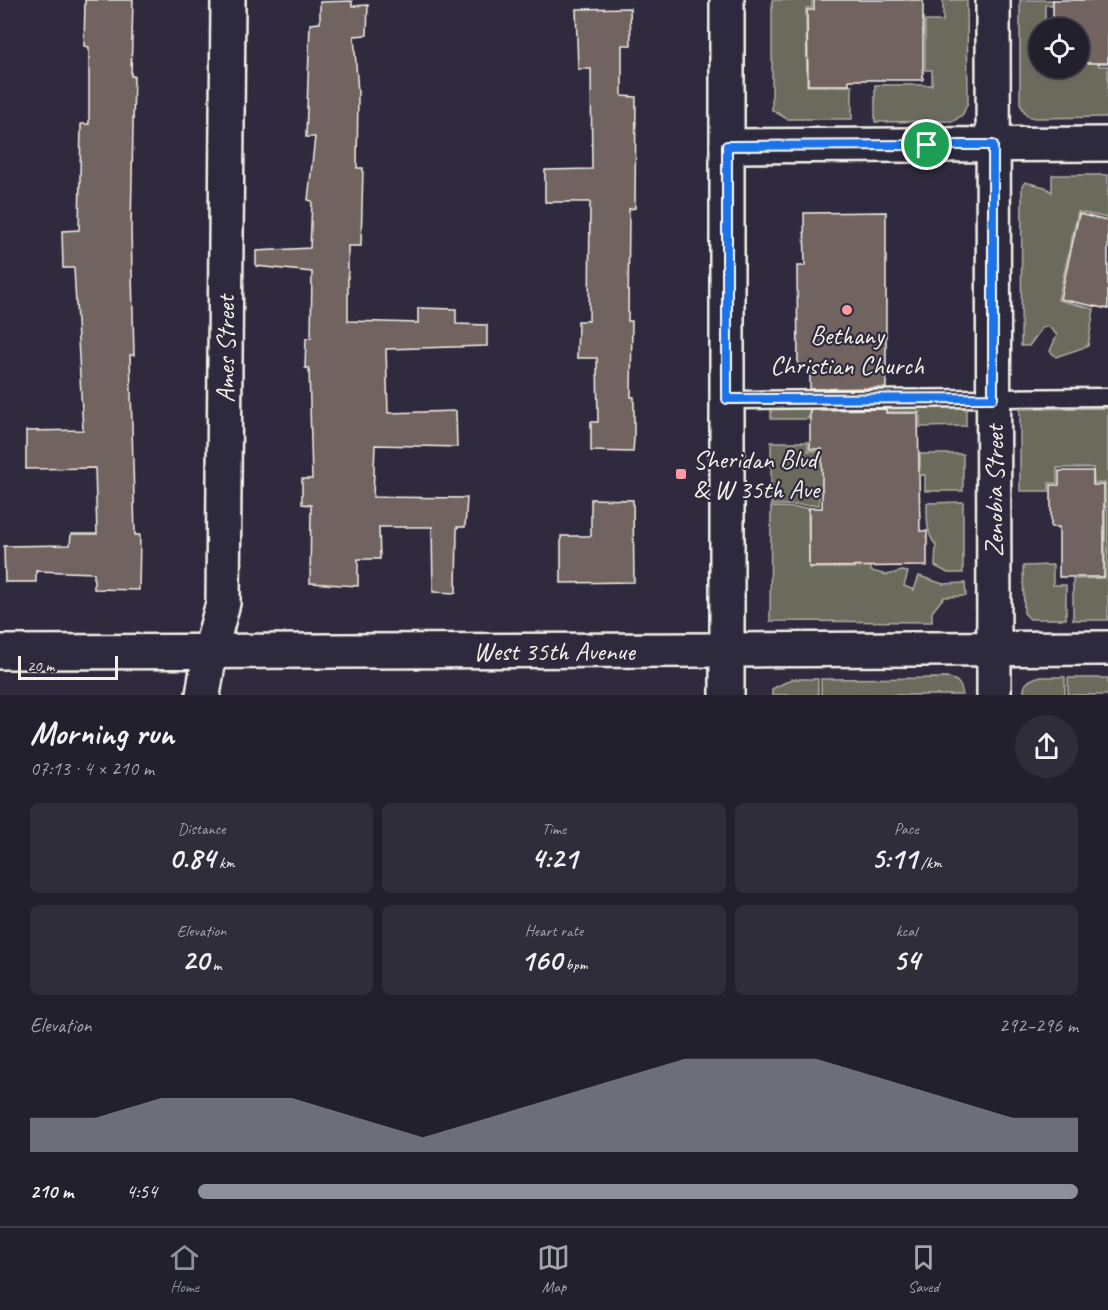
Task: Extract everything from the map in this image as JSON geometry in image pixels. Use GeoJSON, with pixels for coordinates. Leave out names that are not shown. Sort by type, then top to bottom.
{"type":"FeatureCollection","features":[{"type":"Feature","properties":{"kind":"street","name":"Ames Street"},"geometry":{"type":"LineString","coordinates":[[203,695],[210,652],[223,603],[228,0]]}},
{"type":"Feature","properties":{"kind":"street"},"geometry":{"type":"LineString","coordinates":[[727,0],[727,695]]}},
{"type":"Feature","properties":{"kind":"street","name":"Zenobia Street"},"geometry":{"type":"LineString","coordinates":[[993,0],[994,695]]}},
{"type":"Feature","properties":{"kind":"street"},"geometry":{"type":"LineString","coordinates":[[727,146],[1108,144]]}},
{"type":"Feature","properties":{"kind":"street","name":"West 35th Avenue"},"geometry":{"type":"LineString","coordinates":[[0,652],[1108,648]]}},
{"type":"Feature","properties":{"kind":"lane"},"geometry":{"type":"LineString","coordinates":[[727,399],[1108,397]]}},
{"type":"Feature","properties":{"kind":"green space"},"geometry":{"type":"Polygon","coordinates":[[[772,0],[812,0],[812,8],[806,8],[807,86],[852,86],[852,119],[787,119],[772,110],[772,0]]]}},
{"type":"Feature","properties":{"kind":"green space"},"geometry":{"type":"Polygon","coordinates":[[[943,0],[967,0],[968,102],[963,114],[954,121],[875,122],[875,85],[932,85],[932,70],[925,70],[925,21],[943,21],[943,0]]]}},
{"type":"Feature","properties":{"kind":"green space"},"geometry":{"type":"Polygon","coordinates":[[[1020,0],[1053,0],[1053,5],[1045,5],[1045,18],[1029,18],[1029,78],[1089,78],[1089,50],[1098,50],[1099,66],[1108,66],[1108,117],[1035,118],[1027,116],[1020,104],[1020,0]]]}},
{"type":"Feature","properties":{"kind":"green space"},"geometry":{"type":"Polygon","coordinates":[[[1052,175],[1108,175],[1108,218],[1078,212],[1058,300],[1094,309],[1088,346],[1056,357],[1050,351],[1057,335],[1048,326],[1042,328],[1029,346],[1021,346],[1022,186],[1025,182],[1045,187],[1052,192],[1052,175]]]}},
{"type":"Feature","properties":{"kind":"green space"},"geometry":{"type":"Polygon","coordinates":[[[966,404],[966,426],[920,427],[920,412],[877,412],[877,468],[920,468],[920,454],[963,454],[963,491],[925,491],[925,475],[870,476],[849,490],[819,490],[819,505],[771,505],[771,442],[808,442],[808,451],[849,451],[850,412],[809,412],[808,419],[771,419],[771,405],[966,404]]]}},
{"type":"Feature","properties":{"kind":"green space"},"geometry":{"type":"Polygon","coordinates":[[[1108,408],[1108,507],[1105,507],[1105,483],[1094,483],[1093,468],[1057,468],[1057,483],[1049,483],[1049,491],[1020,491],[1020,409],[1108,408]]]}},
{"type":"Feature","properties":{"kind":"green space"},"geometry":{"type":"Polygon","coordinates":[[[963,502],[963,573],[948,573],[935,566],[936,545],[929,531],[927,503],[963,502]]]}},
{"type":"Feature","properties":{"kind":"green space"},"geometry":{"type":"Polygon","coordinates":[[[771,507],[808,508],[809,568],[855,568],[856,509],[871,509],[871,571],[887,575],[902,571],[908,572],[904,586],[914,590],[919,576],[943,584],[965,583],[966,596],[944,597],[932,612],[932,622],[770,621],[771,507]]]}},
{"type":"Feature","properties":{"kind":"green space"},"geometry":{"type":"Polygon","coordinates":[[[1105,509],[1108,509],[1108,620],[1073,620],[1073,579],[1105,578],[1105,509]]]}},
{"type":"Feature","properties":{"kind":"green space"},"geometry":{"type":"Polygon","coordinates":[[[1053,565],[1053,585],[1066,585],[1066,619],[1030,619],[1024,613],[1023,566],[1053,565]]]}},
{"type":"Feature","properties":{"kind":"green space"},"geometry":{"type":"Polygon","coordinates":[[[1037,677],[1065,677],[1065,695],[1024,695],[1026,683],[1037,677]]]}},
{"type":"Feature","properties":{"kind":"green space"},"geometry":{"type":"Polygon","coordinates":[[[948,678],[958,683],[963,695],[821,695],[821,679],[948,678]]]}},
{"type":"Feature","properties":{"kind":"green space"},"geometry":{"type":"Polygon","coordinates":[[[1068,678],[1108,678],[1108,695],[1068,695],[1068,678]]]}},
{"type":"Feature","properties":{"kind":"green space"},"geometry":{"type":"Polygon","coordinates":[[[792,679],[818,679],[818,695],[772,695],[772,689],[792,679]]]}},
{"type":"Feature","properties":{"kind":"building"},"geometry":{"type":"Polygon","coordinates":[[[85,0],[133,0],[131,229],[134,355],[130,355],[135,535],[140,535],[139,590],[94,589],[94,573],[36,571],[36,582],[5,582],[4,546],[70,545],[71,534],[97,534],[95,468],[26,469],[26,431],[83,430],[74,268],[63,268],[62,231],[79,230],[81,124],[89,124],[89,47],[84,46],[85,0]]]}},
{"type":"Feature","properties":{"kind":"building"},"geometry":{"type":"Polygon","coordinates":[[[814,0],[923,0],[923,80],[849,80],[849,85],[808,85],[807,10],[814,10],[814,0]]]}},
{"type":"Feature","properties":{"kind":"building"},"geometry":{"type":"Polygon","coordinates":[[[1053,0],[1108,0],[1108,63],[1089,63],[1089,18],[1053,18],[1053,0]]]}},
{"type":"Feature","properties":{"kind":"building"},"geometry":{"type":"Polygon","coordinates":[[[352,1],[352,6],[368,5],[367,35],[354,36],[358,93],[357,168],[363,168],[361,246],[348,246],[348,321],[418,323],[418,308],[456,309],[456,324],[487,325],[487,346],[386,349],[388,413],[456,411],[457,447],[375,445],[373,497],[467,498],[465,527],[457,527],[456,593],[433,592],[432,527],[379,527],[380,559],[358,559],[358,586],[310,583],[311,505],[302,504],[302,479],[312,479],[309,368],[305,368],[306,338],[311,338],[312,272],[256,266],[256,251],[310,248],[312,201],[308,200],[315,137],[306,137],[310,24],[320,23],[320,2],[352,1]]]}},
{"type":"Feature","properties":{"kind":"building"},"geometry":{"type":"Polygon","coordinates":[[[630,8],[631,45],[622,45],[622,96],[636,97],[635,208],[629,209],[628,321],[632,321],[633,452],[591,451],[591,422],[598,422],[597,358],[577,358],[578,321],[589,321],[590,202],[545,202],[545,170],[592,169],[591,69],[578,69],[576,9],[630,8]]]}},
{"type":"Feature","properties":{"kind":"building"},"geometry":{"type":"Polygon","coordinates":[[[886,212],[886,388],[810,389],[810,367],[798,367],[797,266],[805,266],[804,213],[886,212]]]}},
{"type":"Feature","properties":{"kind":"building"},"geometry":{"type":"Polygon","coordinates":[[[1079,214],[1108,221],[1108,309],[1060,299],[1079,214]]]}},
{"type":"Feature","properties":{"kind":"building"},"geometry":{"type":"Polygon","coordinates":[[[886,409],[886,413],[918,413],[920,531],[927,531],[927,566],[809,567],[809,508],[822,508],[822,449],[810,449],[810,410],[886,409]]]}},
{"type":"Feature","properties":{"kind":"building"},"geometry":{"type":"Polygon","coordinates":[[[1059,471],[1093,471],[1093,485],[1104,485],[1104,577],[1059,577],[1059,527],[1051,527],[1051,485],[1059,485],[1059,471]]]}},
{"type":"Feature","properties":{"kind":"building"},"geometry":{"type":"Polygon","coordinates":[[[591,499],[633,500],[634,582],[561,583],[561,536],[591,536],[591,499]]]}},
{"type":"Feature","properties":{"kind":"place","name":"Bethany Christian Church"},"geometry":{"type":"Point","coordinates":[847,310]}},
{"type":"Feature","properties":{"kind":"place","name":"Sheridan Blvd & W 35th Ave"},"geometry":{"type":"Point","coordinates":[681,474]}},
{"type":"Feature","properties":{"kind":"route"},"geometry":{"type":"LineString","coordinates":[[927,145],[993,145],[993,398],[727,399],[727,146],[927,145]]}}]}
